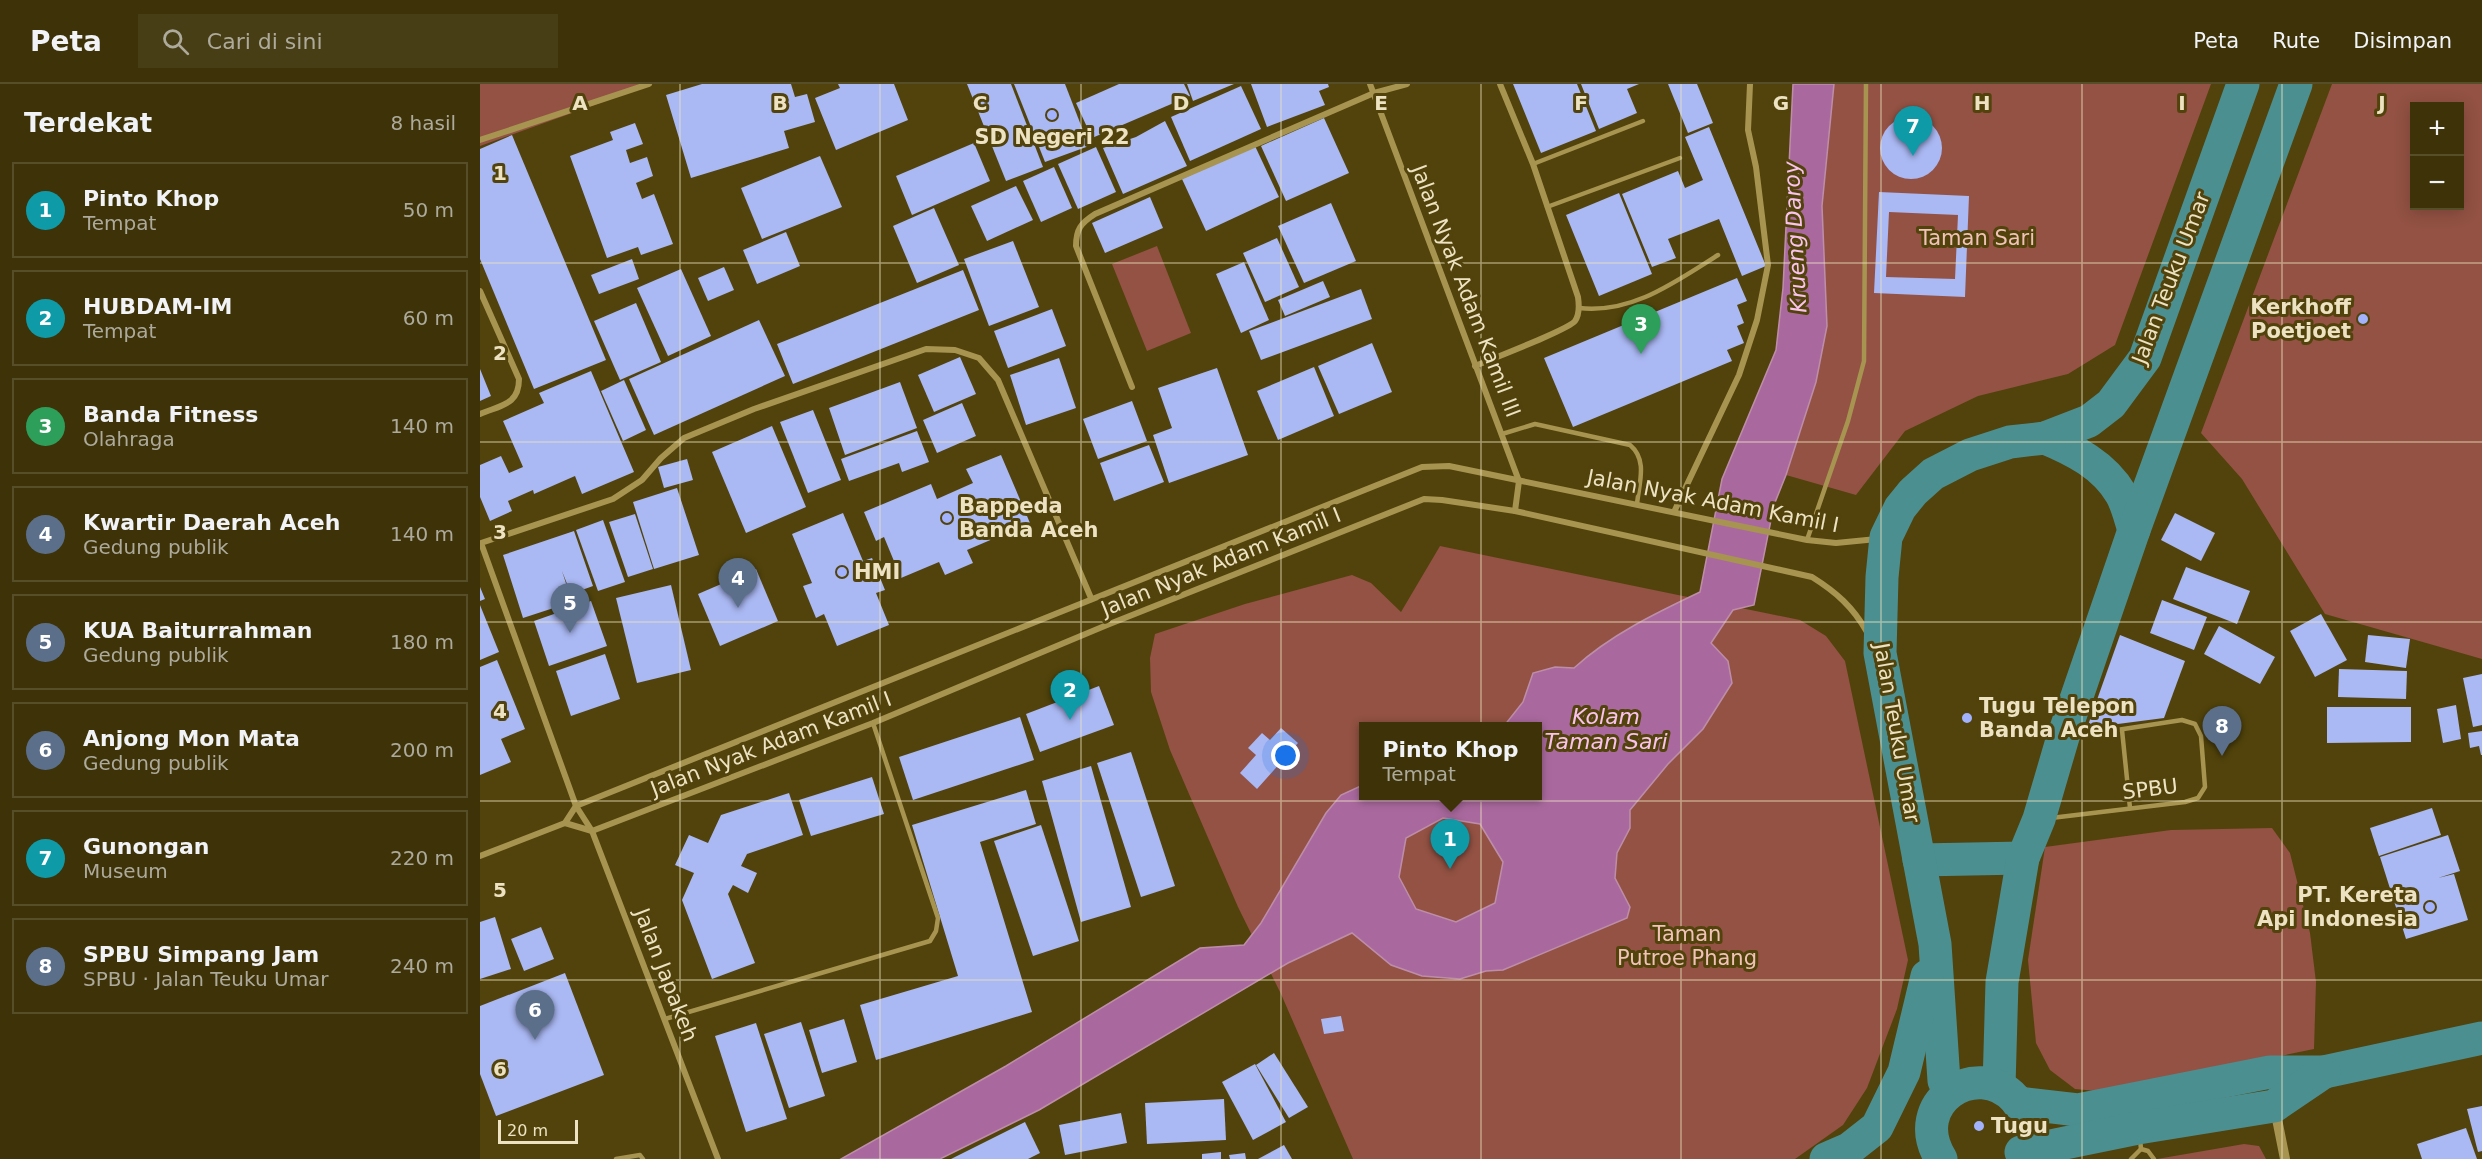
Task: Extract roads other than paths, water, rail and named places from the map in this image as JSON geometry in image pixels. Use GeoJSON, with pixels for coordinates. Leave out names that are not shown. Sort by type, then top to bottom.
{"type":"FeatureCollection","features":[{"type":"Feature","properties":{"kind":"highway","name":"Jalan Teuku Umar"},"geometry":{"type":"LineString","coordinates":[[1944,1081],[1935,944],[1880,653],[1882,577],[1886,537],[1906,500],[1934,474],[1970,455],[2010,442],[2045,438],[2089,421],[2111,404],[2145,358],[2243,84]]}},
{"type":"Feature","properties":{"kind":"highway"},"geometry":{"type":"LineString","coordinates":[[2296,84],[2134,530],[2063,737],[2039,819],[2023,858],[2002,982],[2009,1095],[2024,1116],[2026,1131],[2018,1155],[2140,1138],[2324,1072],[2482,1038]]}},
{"type":"Feature","properties":{"kind":"highway"},"geometry":{"type":"LineString","coordinates":[[2045,438],[2076,451],[2104,473],[2121,494],[2134,530]]}},
{"type":"Feature","properties":{"kind":"highway"},"geometry":{"type":"LineString","coordinates":[[1919,860],[2023,858]]}},
{"type":"Feature","properties":{"kind":"highway"},"geometry":{"type":"LineString","coordinates":[[1826,1159],[1849,1149],[1877,1127],[1904,1072],[1935,944]]}},
{"type":"Feature","properties":{"kind":"highway"},"geometry":{"type":"LineString","coordinates":[[1941,1159],[1934,1147],[1930,1130],[1934,1112],[1943,1097],[1969,1082],[2009,1095],[2078,1110],[2272,1089]]}},
{"type":"Feature","properties":{"kind":"street"},"geometry":{"type":"LineString","coordinates":[[480,140],[649,84]]}},
{"type":"Feature","properties":{"kind":"street","name":"Jalan Nyak Adam Kamil III"},"geometry":{"type":"LineString","coordinates":[[1370,84],[1519,481],[1515,511]]}},
{"type":"Feature","properties":{"kind":"street"},"geometry":{"type":"LineString","coordinates":[[1131,387],[1076,246],[1076,233],[1083,222],[1095,214],[1374,93],[1407,84]]}},
{"type":"Feature","properties":{"kind":"street"},"geometry":{"type":"LineString","coordinates":[[1475,366],[1562,329],[1575,321],[1579,308],[1578,297],[1533,164],[1500,84]]}},
{"type":"Feature","properties":{"kind":"street"},"geometry":{"type":"LineString","coordinates":[[1674,512],[1739,375],[1757,320],[1768,265],[1757,177],[1748,130],[1750,84]]}},
{"type":"Feature","properties":{"kind":"street"},"geometry":{"type":"LineString","coordinates":[[480,291],[519,379],[519,392],[514,400],[480,414]]}},
{"type":"Feature","properties":{"kind":"street"},"geometry":{"type":"LineString","coordinates":[[480,542],[614,499],[642,480],[661,458],[684,438],[754,409],[926,350],[954,350],[979,358],[998,380],[1091,598]]}},
{"type":"Feature","properties":{"kind":"street","name":"Jalan Nyak Adam Kamil I"},"geometry":{"type":"LineString","coordinates":[[576,806],[1422,467],[1449,466],[1807,540],[1836,543],[1864,542],[1886,537]]}},
{"type":"Feature","properties":{"kind":"street","name":"Jalan Nyak Adam Kamil I"},"geometry":{"type":"LineString","coordinates":[[592,831],[873,723],[1117,620],[1425,500],[1442,500],[1515,511],[1812,577],[1836,592],[1856,613],[1880,653]]}},
{"type":"Feature","properties":{"kind":"street","name":"Jalan Japakeh"},"geometry":{"type":"LineString","coordinates":[[480,542],[576,806],[592,831],[718,1159]]}},
{"type":"Feature","properties":{"kind":"street"},"geometry":{"type":"LineString","coordinates":[[480,856],[565,822],[576,806]]}},
{"type":"Feature","properties":{"kind":"street"},"geometry":{"type":"LineString","coordinates":[[565,822],[592,831]]}},
{"type":"Feature","properties":{"kind":"street"},"geometry":{"type":"LineString","coordinates":[[2272,1089],[2285,1159]]}},
{"type":"Feature","properties":{"kind":"lane"},"geometry":{"type":"LineString","coordinates":[[1807,540],[1848,421],[1864,361],[1866,84]]}},
{"type":"Feature","properties":{"kind":"lane"},"geometry":{"type":"LineString","coordinates":[[1533,164],[1643,121]]}},
{"type":"Feature","properties":{"kind":"lane"},"geometry":{"type":"LineString","coordinates":[[1547,207],[1680,158]]}},
{"type":"Feature","properties":{"kind":"lane"},"geometry":{"type":"LineString","coordinates":[[1579,308],[1600,310],[1641,299],[1678,280],[1718,255]]}},
{"type":"Feature","properties":{"kind":"lane"},"geometry":{"type":"LineString","coordinates":[[1502,434],[1535,424],[1630,445],[1638,452],[1642,462],[1636,504]]}},
{"type":"Feature","properties":{"kind":"lane","name":"SPBU"},"geometry":{"type":"LineString","coordinates":[[2039,819],[2185,802],[2198,798],[2205,787],[2201,736],[2195,724],[2182,720],[2063,737]]}},
{"type":"Feature","properties":{"kind":"lane"},"geometry":{"type":"LineString","coordinates":[[665,1019],[930,941],[936,931],[938,918],[873,723]]}},
{"type":"Feature","properties":{"kind":"lane"},"geometry":{"type":"LineString","coordinates":[[2122,730],[2130,808]]}},
{"type":"Feature","properties":{"kind":"lane"},"geometry":{"type":"LineString","coordinates":[[2131,1159],[2140,1138]]}},
{"type":"Feature","properties":{"kind":"lane"},"geometry":{"type":"LineString","coordinates":[[2140,1138],[2154,1159]]}},
{"type":"Feature","properties":{"kind":"lane"},"geometry":{"type":"LineString","coordinates":[[616,1159],[640,1155],[643,1159]]}},
{"type":"Feature","properties":{"kind":"water"},"geometry":{"type":"Polygon","coordinates":[[[1793,84],[1834,84],[1822,206],[1827,326],[1816,382],[1774,505],[1754,605],[1733,610],[1711,643],[1728,661],[1732,683],[1703,729],[1668,764],[1630,810],[1630,828],[1617,853],[1615,878],[1630,907],[1627,918],[1503,970],[1486,971],[1460,979],[1422,976],[1391,965],[1352,933],[1288,963],[1039,1110],[940,1159],[841,1159],[1006,1066],[1200,948],[1244,945],[1261,923],[1326,813],[1341,795],[1359,787],[1359,800],[1542,800],[1542,722],[1507,722],[1523,702],[1533,673],[1555,667],[1574,668],[1618,635],[1700,592],[1722,479],[1776,350],[1783,288],[1793,84]],[[1443,818],[1406,838],[1399,877],[1416,909],[1456,922],[1495,903],[1503,862],[1480,824],[1443,818]]]}},
{"type":"Feature","properties":{"kind":"place","name":"SD Negeri 22"},"geometry":{"type":"Point","coordinates":[1052,115]}},
{"type":"Feature","properties":{"kind":"place","name":"Gunongan"},"geometry":{"type":"Point","coordinates":[1913,156]}},
{"type":"Feature","properties":{"kind":"place","name":"Kerkhoff Poetjoet"},"geometry":{"type":"Point","coordinates":[2363,319]}},
{"type":"Feature","properties":{"kind":"place","name":"Banda Fitness"},"geometry":{"type":"Point","coordinates":[1641,354]}},
{"type":"Feature","properties":{"kind":"place","name":"Bappeda Banda Aceh"},"geometry":{"type":"Point","coordinates":[947,518]}},
{"type":"Feature","properties":{"kind":"place","name":"HMI"},"geometry":{"type":"Point","coordinates":[842,572]}},
{"type":"Feature","properties":{"kind":"place","name":"Kwartir Daerah Aceh"},"geometry":{"type":"Point","coordinates":[738,608]}},
{"type":"Feature","properties":{"kind":"place","name":"KUA Baiturrahman"},"geometry":{"type":"Point","coordinates":[570,633]}},
{"type":"Feature","properties":{"kind":"place","name":"Tugu Telepon Banda Aceh"},"geometry":{"type":"Point","coordinates":[1967,718]}},
{"type":"Feature","properties":{"kind":"place","name":"HUBDAM-IM"},"geometry":{"type":"Point","coordinates":[1070,720]}},
{"type":"Feature","properties":{"kind":"place","name":"SPBU Simpang Jam"},"geometry":{"type":"Point","coordinates":[2222,756]}},
{"type":"Feature","properties":{"kind":"place","name":"Pinto Khop"},"geometry":{"type":"Point","coordinates":[1450,869]}},
{"type":"Feature","properties":{"kind":"place","name":"PT. Kereta Api Indonesia"},"geometry":{"type":"Point","coordinates":[2430,907]}},
{"type":"Feature","properties":{"kind":"place","name":"Anjong Mon Mata"},"geometry":{"type":"Point","coordinates":[535,1040]}},
{"type":"Feature","properties":{"kind":"place","name":"Tugu"},"geometry":{"type":"Point","coordinates":[1979,1126]}},
{"type":"Feature","properties":{"kind":"water label","name":"Krueng Daroy"},"geometry":{"type":"Point","coordinates":[1795,237]}},
{"type":"Feature","properties":{"kind":"water label","name":"Kolam Taman Sari"},"geometry":{"type":"Point","coordinates":[1606,728]}},
{"type":"Feature","properties":{"kind":"park label","name":"Taman Sari"},"geometry":{"type":"Point","coordinates":[1977,238]}},
{"type":"Feature","properties":{"kind":"park label","name":"Taman Putroe Phang"},"geometry":{"type":"Point","coordinates":[1687,946]}}]}
